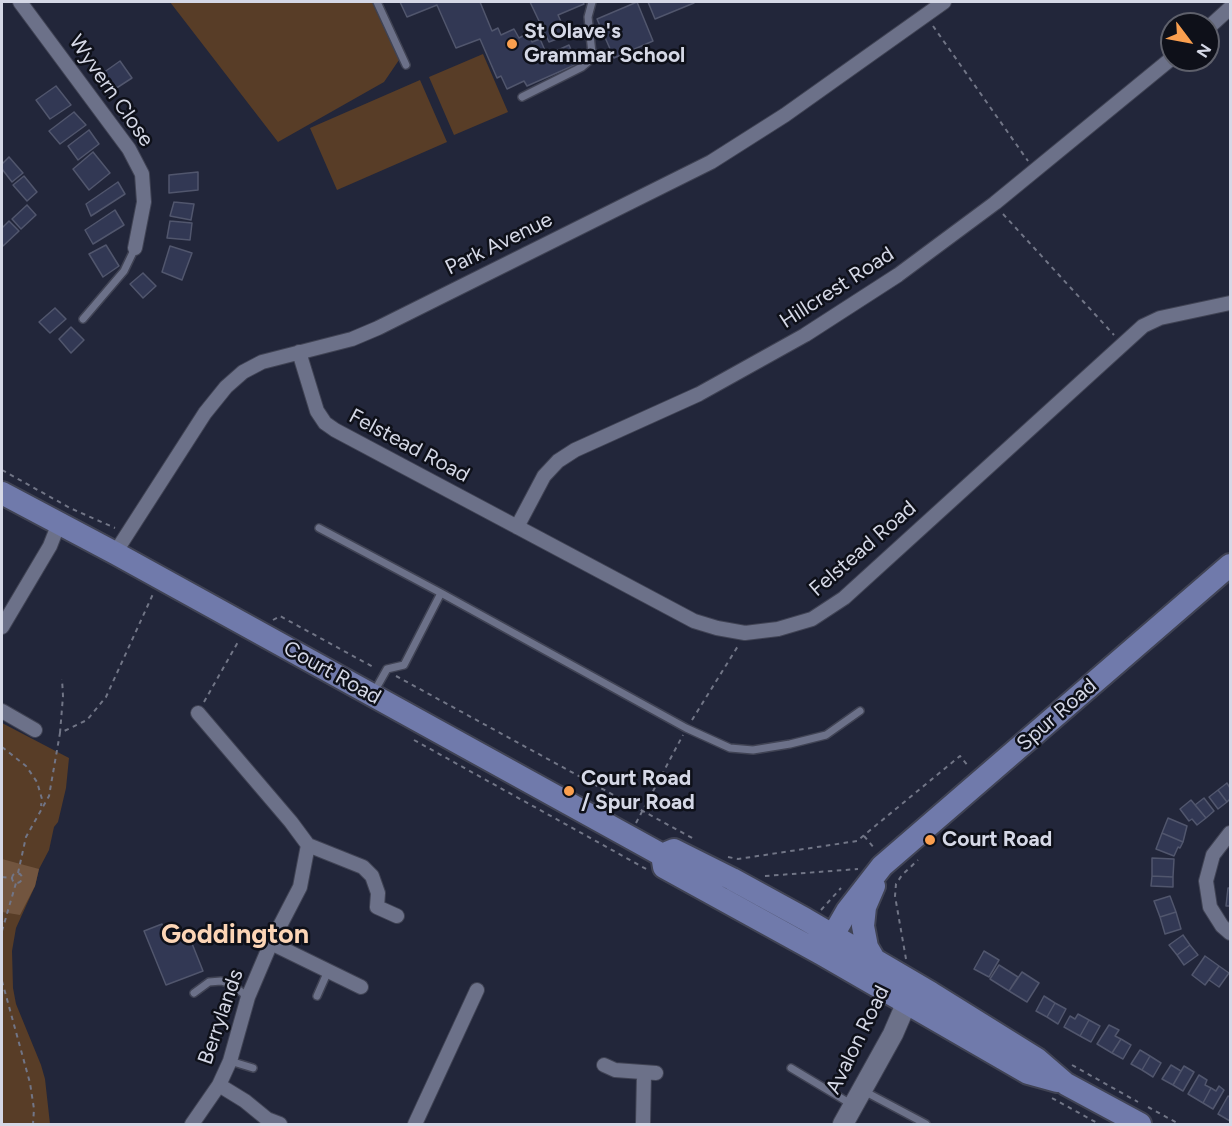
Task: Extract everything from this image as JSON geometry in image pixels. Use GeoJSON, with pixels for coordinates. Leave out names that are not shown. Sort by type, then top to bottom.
{"type":"FeatureCollection","features":[{"type":"Feature","properties":{"kind":"main road","name":"Court Road"},"geometry":{"type":"LineString","coordinates":[[2,493],[247,626],[377,687],[659,865],[828,945],[874,959],[907,973],[1037,1059],[1066,1084],[1140,1125]]}},
{"type":"Feature","properties":{"kind":"main road","name":"Spur Road"},"geometry":{"type":"LineString","coordinates":[[828,945],[864,887],[883,869],[1230,565]]}},
{"type":"Feature","properties":{"kind":"main road"},"geometry":{"type":"LineString","coordinates":[[874,959],[867,947],[863,920],[865,907],[883,869]]}},
{"type":"Feature","properties":{"kind":"main road","name":"Court Road"},"geometry":{"type":"LineString","coordinates":[[828,945],[906,1004],[1028,1073],[1066,1084]]}},
{"type":"Feature","properties":{"kind":"street","name":"Wyvern Close"},"geometry":{"type":"LineString","coordinates":[[20,2],[129,148],[142,174],[144,202],[135,248]]}},
{"type":"Feature","properties":{"kind":"street","name":"Park Avenue"},"geometry":{"type":"LineString","coordinates":[[115,553],[205,413],[226,387],[243,372],[262,362],[352,339],[378,328],[711,162],[784,115],[944,2]]}},
{"type":"Feature","properties":{"kind":"street","name":"Hillcrest Road"},"geometry":{"type":"LineString","coordinates":[[517,527],[544,476],[558,461],[575,450],[699,394],[805,335],[898,275],[995,203],[1160,68]]}},
{"type":"Feature","properties":{"kind":"street","name":"Felstead Road"},"geometry":{"type":"LineString","coordinates":[[299,352],[317,411],[325,423],[348,438],[694,621],[746,633],[778,629],[812,619],[844,598],[1143,326],[1160,318],[1230,303]]}},
{"type":"Feature","properties":{"kind":"street"},"geometry":{"type":"LineString","coordinates":[[2,627],[50,546],[59,523]]}},
{"type":"Feature","properties":{"kind":"street"},"geometry":{"type":"LineString","coordinates":[[2,711],[35,730]]}},
{"type":"Feature","properties":{"kind":"street"},"geometry":{"type":"LineString","coordinates":[[198,713],[308,845],[363,867],[372,876],[375,884],[378,893],[377,907],[397,916]]}},
{"type":"Feature","properties":{"kind":"street"},"geometry":{"type":"LineString","coordinates":[[1230,833],[1213,855],[1206,881],[1210,907],[1222,926],[1230,933]]}},
{"type":"Feature","properties":{"kind":"street","name":"Berrylands"},"geometry":{"type":"LineString","coordinates":[[192,1125],[219,1085],[230,1060],[248,998],[300,887],[308,845]]}},
{"type":"Feature","properties":{"kind":"street"},"geometry":{"type":"LineString","coordinates":[[272,943],[360,987]]}},
{"type":"Feature","properties":{"kind":"street","name":"Avalon Road"},"geometry":{"type":"LineString","coordinates":[[843,1125],[893,1034],[906,1004],[911,983],[907,973]]}},
{"type":"Feature","properties":{"kind":"street"},"geometry":{"type":"LineString","coordinates":[[415,1125],[477,990]]}},
{"type":"Feature","properties":{"kind":"street"},"geometry":{"type":"LineString","coordinates":[[604,1065],[615,1070],[650,1073],[643,1125]]}},
{"type":"Feature","properties":{"kind":"street"},"geometry":{"type":"LineString","coordinates":[[219,1085],[245,1101],[267,1119],[280,1125]]}},
{"type":"Feature","properties":{"kind":"lane"},"geometry":{"type":"LineString","coordinates":[[377,2],[406,65]]}},
{"type":"Feature","properties":{"kind":"lane"},"geometry":{"type":"LineString","coordinates":[[522,97],[582,67],[589,60],[592,53],[588,17],[592,2]]}},
{"type":"Feature","properties":{"kind":"lane"},"geometry":{"type":"LineString","coordinates":[[83,319],[124,271],[135,248]]}},
{"type":"Feature","properties":{"kind":"lane"},"geometry":{"type":"LineString","coordinates":[[319,528],[686,728],[730,748],[753,750],[826,735],[860,711]]}},
{"type":"Feature","properties":{"kind":"lane"},"geometry":{"type":"LineString","coordinates":[[377,687],[387,669],[404,664],[441,593]]}},
{"type":"Feature","properties":{"kind":"lane"},"geometry":{"type":"LineString","coordinates":[[317,996],[328,971]]}},
{"type":"Feature","properties":{"kind":"lane"},"geometry":{"type":"LineString","coordinates":[[194,993],[209,982],[221,981],[231,984],[248,998]]}},
{"type":"Feature","properties":{"kind":"lane"},"geometry":{"type":"LineString","coordinates":[[230,1060],[253,1068]]}},
{"type":"Feature","properties":{"kind":"lane"},"geometry":{"type":"LineString","coordinates":[[791,1068],[926,1125]]}},
{"type":"Feature","properties":{"kind":"path"},"geometry":{"type":"LineString","coordinates":[[925,15],[1035,170]]}},
{"type":"Feature","properties":{"kind":"path"},"geometry":{"type":"LineString","coordinates":[[995,203],[1123,344]]}},
{"type":"Feature","properties":{"kind":"path"},"geometry":{"type":"LineString","coordinates":[[60,733],[87,720],[106,697],[153,594]]}},
{"type":"Feature","properties":{"kind":"path"},"geometry":{"type":"LineString","coordinates":[[272,620],[279,616],[377,670]]}},
{"type":"Feature","properties":{"kind":"path"},"geometry":{"type":"LineString","coordinates":[[198,713],[247,626]]}},
{"type":"Feature","properties":{"kind":"path"},"geometry":{"type":"LineString","coordinates":[[377,687],[395,676],[694,839]]}},
{"type":"Feature","properties":{"kind":"path"},"geometry":{"type":"LineString","coordinates":[[2,931],[16,883],[21,879],[18,873],[26,837],[49,796],[60,733],[63,703],[62,680]]}},
{"type":"Feature","properties":{"kind":"path"},"geometry":{"type":"LineString","coordinates":[[405,735],[659,865]]}},
{"type":"Feature","properties":{"kind":"path"},"geometry":{"type":"LineString","coordinates":[[2,747],[26,766],[37,782],[42,799],[41,809]]}},
{"type":"Feature","properties":{"kind":"path"},"geometry":{"type":"LineString","coordinates":[[726,856],[738,859],[857,841],[960,756],[972,771]]}},
{"type":"Feature","properties":{"kind":"path"},"geometry":{"type":"LineString","coordinates":[[635,825],[641,812]]}},
{"type":"Feature","properties":{"kind":"path"},"geometry":{"type":"LineString","coordinates":[[864,836],[883,869],[896,884],[895,896],[907,973]]}},
{"type":"Feature","properties":{"kind":"path"},"geometry":{"type":"LineString","coordinates":[[755,877],[883,869],[925,853]]}},
{"type":"Feature","properties":{"kind":"path"},"geometry":{"type":"LineString","coordinates":[[12,878],[14,873],[18,873]]}},
{"type":"Feature","properties":{"kind":"path"},"geometry":{"type":"LineString","coordinates":[[2,877],[12,878],[16,883]]}},
{"type":"Feature","properties":{"kind":"path"},"geometry":{"type":"LineString","coordinates":[[2,981],[30,1083],[34,1109],[33,1125]]}},
{"type":"Feature","properties":{"kind":"shaded area"},"geometry":{"type":"Polygon","coordinates":[[[170,2],[372,2],[399,60],[384,82],[278,142],[170,2]]]}},
{"type":"Feature","properties":{"kind":"shaded area"},"geometry":{"type":"Polygon","coordinates":[[[483,54],[508,112],[454,135],[429,77],[483,54]]]}},
{"type":"Feature","properties":{"kind":"shaded area"},"geometry":{"type":"Polygon","coordinates":[[[420,80],[447,142],[337,190],[310,128],[420,80]]]}},
{"type":"Feature","properties":{"kind":"shaded area"},"geometry":{"type":"Polygon","coordinates":[[[2,723],[69,758],[66,788],[58,822],[54,827],[49,850],[39,869],[35,886],[16,928],[12,951],[16,1004],[45,1079],[50,1124],[2,1124],[2,723]]]}},
{"type":"Feature","properties":{"kind":"shaded area"},"geometry":{"type":"Polygon","coordinates":[[[2,859],[39,869],[35,886],[20,915],[2,912],[2,859]]]}},
{"type":"Feature","properties":{"kind":"building","name":"St Olave's Grammar School"},"geometry":{"type":"Polygon","coordinates":[[[400,2],[480,2],[492,31],[498,28],[501,35],[514,29],[519,38],[528,33],[532,42],[540,39],[547,55],[569,45],[577,64],[527,86],[524,81],[507,89],[501,76],[497,78],[480,39],[456,48],[437,5],[407,17],[400,2]]]}},
{"type":"Feature","properties":{"kind":"building","name":"St Olave's Grammar School"},"geometry":{"type":"Polygon","coordinates":[[[530,2],[583,2],[584,4],[558,15],[567,35],[549,42],[530,2]]]}},
{"type":"Feature","properties":{"kind":"building","name":"St Olave's Grammar School"},"geometry":{"type":"Polygon","coordinates":[[[637,2],[653,41],[614,58],[597,19],[637,2]]]}},
{"type":"Feature","properties":{"kind":"building","name":"St Olave's Grammar School"},"geometry":{"type":"Polygon","coordinates":[[[648,2],[693,2],[694,3],[655,19],[648,2]]]}},
{"type":"Feature","properties":{"kind":"building"},"geometry":{"type":"Polygon","coordinates":[[[120,61],[132,78],[115,89],[103,73],[120,61]]]}},
{"type":"Feature","properties":{"kind":"building"},"geometry":{"type":"Polygon","coordinates":[[[56,86],[71,105],[50,119],[36,100],[56,86]]]}},
{"type":"Feature","properties":{"kind":"building"},"geometry":{"type":"Polygon","coordinates":[[[74,112],[86,125],[60,144],[49,131],[74,112]]]}},
{"type":"Feature","properties":{"kind":"building"},"geometry":{"type":"Polygon","coordinates":[[[89,130],[99,144],[78,160],[68,146],[89,130]]]}},
{"type":"Feature","properties":{"kind":"building"},"geometry":{"type":"Polygon","coordinates":[[[93,152],[110,173],[89,190],[73,169],[93,152]]]}},
{"type":"Feature","properties":{"kind":"building"},"geometry":{"type":"Polygon","coordinates":[[[9,157],[23,173],[12,182],[2,169],[2,164],[9,157]]]}},
{"type":"Feature","properties":{"kind":"building"},"geometry":{"type":"Polygon","coordinates":[[[198,172],[198,190],[169,193],[169,175],[198,172]]]}},
{"type":"Feature","properties":{"kind":"building"},"geometry":{"type":"Polygon","coordinates":[[[24,176],[37,192],[27,201],[13,185],[24,176]]]}},
{"type":"Feature","properties":{"kind":"building"},"geometry":{"type":"Polygon","coordinates":[[[118,182],[125,194],[91,216],[86,204],[118,182]]]}},
{"type":"Feature","properties":{"kind":"building"},"geometry":{"type":"Polygon","coordinates":[[[174,202],[194,204],[191,220],[170,216],[174,202]]]}},
{"type":"Feature","properties":{"kind":"building"},"geometry":{"type":"Polygon","coordinates":[[[27,205],[36,215],[21,229],[12,219],[27,205]]]}},
{"type":"Feature","properties":{"kind":"building"},"geometry":{"type":"Polygon","coordinates":[[[115,210],[124,225],[93,244],[85,230],[115,210]]]}},
{"type":"Feature","properties":{"kind":"building"},"geometry":{"type":"Polygon","coordinates":[[[9,221],[19,231],[3,246],[2,228],[9,221]]]}},
{"type":"Feature","properties":{"kind":"building"},"geometry":{"type":"Polygon","coordinates":[[[170,221],[192,223],[190,240],[167,238],[170,221]]]}},
{"type":"Feature","properties":{"kind":"building"},"geometry":{"type":"Polygon","coordinates":[[[106,245],[119,266],[103,277],[89,254],[106,245]]]}},
{"type":"Feature","properties":{"kind":"building"},"geometry":{"type":"Polygon","coordinates":[[[170,246],[192,253],[182,280],[162,272],[170,246]]]}},
{"type":"Feature","properties":{"kind":"building"},"geometry":{"type":"Polygon","coordinates":[[[143,273],[156,286],[143,298],[130,284],[143,273]]]}},
{"type":"Feature","properties":{"kind":"building"},"geometry":{"type":"Polygon","coordinates":[[[55,308],[66,319],[50,333],[39,322],[55,308]]]}},
{"type":"Feature","properties":{"kind":"building"},"geometry":{"type":"Polygon","coordinates":[[[71,327],[84,340],[71,353],[59,339],[71,327]]]}},
{"type":"Feature","properties":{"kind":"building"},"geometry":{"type":"Polygon","coordinates":[[[1227,783],[1230,788],[1230,799],[1227,802],[1218,790],[1227,783]]]}},
{"type":"Feature","properties":{"kind":"building"},"geometry":{"type":"Polygon","coordinates":[[[1218,790],[1227,802],[1218,809],[1209,797],[1218,790]]]}},
{"type":"Feature","properties":{"kind":"building"},"geometry":{"type":"Polygon","coordinates":[[[1204,798],[1214,811],[1206,818],[1195,805],[1204,798]]]}},
{"type":"Feature","properties":{"kind":"building"},"geometry":{"type":"Polygon","coordinates":[[[1191,800],[1206,818],[1197,825],[1192,819],[1189,821],[1180,809],[1191,800]]]}},
{"type":"Feature","properties":{"kind":"building"},"geometry":{"type":"Polygon","coordinates":[[[1168,818],[1187,826],[1183,842],[1162,833],[1168,818]]]}},
{"type":"Feature","properties":{"kind":"building"},"geometry":{"type":"Polygon","coordinates":[[[1162,833],[1183,842],[1174,856],[1156,849],[1162,833]]]}},
{"type":"Feature","properties":{"kind":"building"},"geometry":{"type":"Polygon","coordinates":[[[1152,858],[1174,859],[1173,877],[1152,876],[1152,858]]]}},
{"type":"Feature","properties":{"kind":"building"},"geometry":{"type":"Polygon","coordinates":[[[1152,876],[1173,877],[1173,887],[1151,886],[1152,876]]]}},
{"type":"Feature","properties":{"kind":"building"},"geometry":{"type":"Polygon","coordinates":[[[1228,888],[1230,888],[1230,906],[1226,906],[1228,888]]]}},
{"type":"Feature","properties":{"kind":"building"},"geometry":{"type":"Polygon","coordinates":[[[1170,896],[1176,912],[1160,917],[1154,901],[1170,896]]]}},
{"type":"Feature","properties":{"kind":"building"},"geometry":{"type":"Polygon","coordinates":[[[1176,912],[1181,929],[1165,934],[1160,917],[1176,912]]]}},
{"type":"Feature","properties":{"kind":"building"},"geometry":{"type":"Polygon","coordinates":[[[162,924],[168,939],[187,931],[203,971],[166,985],[144,931],[162,924]]]}},
{"type":"Feature","properties":{"kind":"building"},"geometry":{"type":"Polygon","coordinates":[[[1183,935],[1190,945],[1177,955],[1169,945],[1183,935]]]}},
{"type":"Feature","properties":{"kind":"building"},"geometry":{"type":"Polygon","coordinates":[[[1190,945],[1198,955],[1184,965],[1177,955],[1190,945]]]}},
{"type":"Feature","properties":{"kind":"building"},"geometry":{"type":"Polygon","coordinates":[[[984,951],[999,960],[989,977],[974,969],[984,951]]]}},
{"type":"Feature","properties":{"kind":"building"},"geometry":{"type":"Polygon","coordinates":[[[1205,956],[1219,966],[1205,985],[1192,975],[1205,956]]]}},
{"type":"Feature","properties":{"kind":"building"},"geometry":{"type":"Polygon","coordinates":[[[999,965],[1018,977],[1009,991],[990,979],[999,965]]]}},
{"type":"Feature","properties":{"kind":"building"},"geometry":{"type":"Polygon","coordinates":[[[1219,966],[1229,973],[1219,987],[1209,980],[1219,966]]]}},
{"type":"Feature","properties":{"kind":"building"},"geometry":{"type":"Polygon","coordinates":[[[1022,972],[1039,983],[1027,1002],[1009,991],[1022,972]]]}},
{"type":"Feature","properties":{"kind":"building"},"geometry":{"type":"Polygon","coordinates":[[[1044,996],[1055,1003],[1047,1017],[1036,1011],[1044,996]]]}},
{"type":"Feature","properties":{"kind":"building"},"geometry":{"type":"Polygon","coordinates":[[[1055,1003],[1066,1009],[1058,1024],[1047,1017],[1055,1003]]]}},
{"type":"Feature","properties":{"kind":"building"},"geometry":{"type":"Polygon","coordinates":[[[1078,1014],[1089,1020],[1080,1036],[1064,1027],[1070,1016],[1075,1019],[1078,1014]]]}},
{"type":"Feature","properties":{"kind":"building"},"geometry":{"type":"Polygon","coordinates":[[[1089,1020],[1100,1026],[1091,1042],[1080,1036],[1089,1020]]]}},
{"type":"Feature","properties":{"kind":"building"},"geometry":{"type":"Polygon","coordinates":[[[1109,1025],[1119,1030],[1115,1036],[1121,1039],[1112,1053],[1097,1044],[1109,1025]]]}},
{"type":"Feature","properties":{"kind":"building"},"geometry":{"type":"Polygon","coordinates":[[[1121,1039],[1131,1045],[1123,1059],[1112,1053],[1121,1039]]]}},
{"type":"Feature","properties":{"kind":"building"},"geometry":{"type":"Polygon","coordinates":[[[1140,1050],[1150,1056],[1142,1070],[1131,1064],[1140,1050]]]}},
{"type":"Feature","properties":{"kind":"building"},"geometry":{"type":"Polygon","coordinates":[[[1150,1056],[1161,1063],[1153,1077],[1142,1070],[1150,1056]]]}},
{"type":"Feature","properties":{"kind":"building"},"geometry":{"type":"Polygon","coordinates":[[[1171,1065],[1181,1071],[1173,1085],[1162,1079],[1171,1065]]]}},
{"type":"Feature","properties":{"kind":"building"},"geometry":{"type":"Polygon","coordinates":[[[1184,1066],[1194,1072],[1183,1091],[1173,1085],[1184,1066]]]}},
{"type":"Feature","properties":{"kind":"building"},"geometry":{"type":"Polygon","coordinates":[[[1199,1075],[1207,1080],[1205,1085],[1211,1088],[1203,1103],[1188,1094],[1199,1075]]]}},
{"type":"Feature","properties":{"kind":"building"},"geometry":{"type":"Polygon","coordinates":[[[1219,1086],[1224,1090],[1213,1109],[1203,1103],[1211,1088],[1216,1091],[1219,1086]]]}},
{"type":"Feature","properties":{"kind":"building"},"geometry":{"type":"Polygon","coordinates":[[[1228,1096],[1230,1097],[1230,1121],[1218,1114],[1228,1096]]]}},
{"type":"Feature","properties":{"kind":"place","name":"St Olave's Grammar School"},"geometry":{"type":"Point","coordinates":[512,44]}},
{"type":"Feature","properties":{"kind":"place","name":"Court Road / Spur Road"},"geometry":{"type":"Point","coordinates":[569,791]}},
{"type":"Feature","properties":{"kind":"place","name":"Court Road"},"geometry":{"type":"Point","coordinates":[930,840]}},
{"type":"Feature","properties":{"kind":"district","name":"Goddington"},"geometry":{"type":"Point","coordinates":[235,935]}}]}
